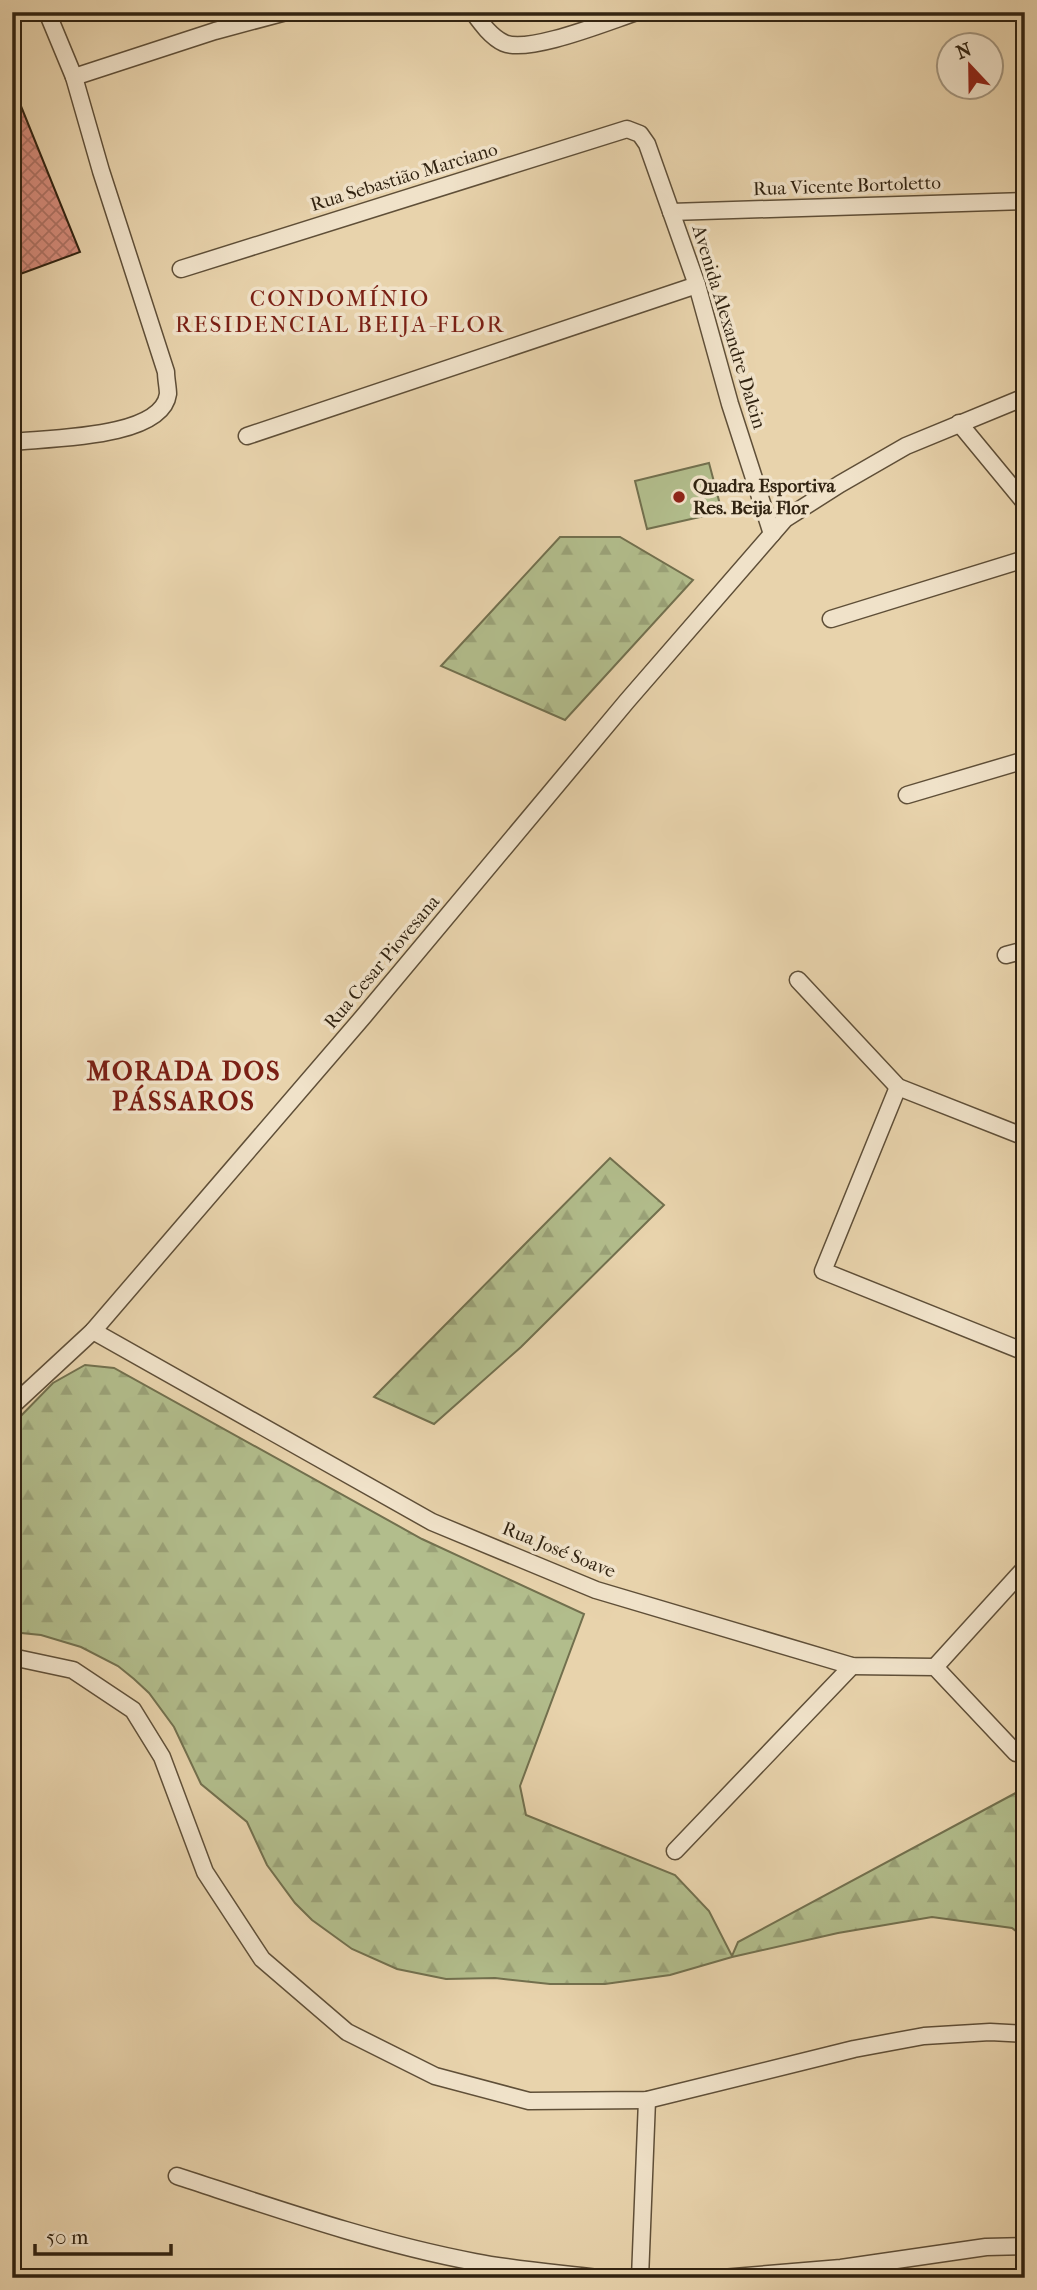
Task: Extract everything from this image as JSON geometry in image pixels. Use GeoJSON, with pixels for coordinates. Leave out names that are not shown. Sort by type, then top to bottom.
{"type":"FeatureCollection","features":[{"type":"Feature","properties":{"kind":"street"},"geometry":{"type":"LineString","coordinates":[[12,442],[127,430],[148,421],[160,410],[168,396],[166,372],[101,171],[74,77],[47,12]]}},
{"type":"Feature","properties":{"kind":"street"},"geometry":{"type":"LineString","coordinates":[[74,77],[215,31],[286,12]]}},
{"type":"Feature","properties":{"kind":"street"},"geometry":{"type":"LineString","coordinates":[[472,12],[502,43],[515,46],[537,44],[636,12]]}},
{"type":"Feature","properties":{"kind":"street","name":"Rua Sebastião Marciano"},"geometry":{"type":"LineString","coordinates":[[181,269],[627,129],[640,134]]}},
{"type":"Feature","properties":{"kind":"street","name":"Avenida Alexandre Dalcin"},"geometry":{"type":"LineString","coordinates":[[640,134],[647,144],[697,285],[730,404],[772,534]]}},
{"type":"Feature","properties":{"kind":"street","name":"Rua Vicente Bortoletto"},"geometry":{"type":"LineString","coordinates":[[671,212],[1025,201]]}},
{"type":"Feature","properties":{"kind":"street"},"geometry":{"type":"LineString","coordinates":[[247,436],[697,285]]}},
{"type":"Feature","properties":{"kind":"street","name":"Rua Cesar Piovesana"},"geometry":{"type":"LineString","coordinates":[[12,1406],[93,1331],[363,1017],[627,701],[785,519],[906,446],[1025,397]]}},
{"type":"Feature","properties":{"kind":"street"},"geometry":{"type":"LineString","coordinates":[[959,423],[1025,503]]}},
{"type":"Feature","properties":{"kind":"street"},"geometry":{"type":"LineString","coordinates":[[831,619],[1025,558]]}},
{"type":"Feature","properties":{"kind":"street"},"geometry":{"type":"LineString","coordinates":[[907,795],[1025,760]]}},
{"type":"Feature","properties":{"kind":"street"},"geometry":{"type":"LineString","coordinates":[[1006,955],[1025,950]]}},
{"type":"Feature","properties":{"kind":"street"},"geometry":{"type":"LineString","coordinates":[[798,980],[898,1087],[1025,1137]]}},
{"type":"Feature","properties":{"kind":"street"},"geometry":{"type":"LineString","coordinates":[[898,1087],[823,1271],[1025,1352]]}},
{"type":"Feature","properties":{"kind":"street","name":"Rua José Soave"},"geometry":{"type":"LineString","coordinates":[[93,1331],[432,1521],[596,1590],[852,1667],[935,1667]]}},
{"type":"Feature","properties":{"kind":"street"},"geometry":{"type":"LineString","coordinates":[[1016,1753],[935,1667],[1025,1568]]}},
{"type":"Feature","properties":{"kind":"street"},"geometry":{"type":"LineString","coordinates":[[12,1657],[73,1670],[134,1710],[162,1757],[205,1872],[262,1958],[347,2032],[435,2076],[529,2101],[647,2100],[855,2049],[924,2036],[990,2032],[1025,2034]]}},
{"type":"Feature","properties":{"kind":"street"},"geometry":{"type":"LineString","coordinates":[[675,1851],[852,1667]]}},
{"type":"Feature","properties":{"kind":"street"},"geometry":{"type":"LineString","coordinates":[[640,2278],[647,2100]]}},
{"type":"Feature","properties":{"kind":"street"},"geometry":{"type":"LineString","coordinates":[[177,2176],[295,2215],[399,2244],[476,2262],[598,2278]]}},
{"type":"Feature","properties":{"kind":"street"},"geometry":{"type":"LineString","coordinates":[[722,2278],[841,2268],[986,2248],[1025,2246]]}},
{"type":"Feature","properties":{"kind":"green space","name":"Quadra Esportiva Res. Beija Flor"},"geometry":{"type":"Polygon","coordinates":[[[709,463],[722,512],[647,529],[635,481],[709,463]]]}},
{"type":"Feature","properties":{"kind":"green space"},"geometry":{"type":"Polygon","coordinates":[[[560,537],[620,537],[693,580],[565,720],[441,666],[560,537]]]}},
{"type":"Feature","properties":{"kind":"green space"},"geometry":{"type":"Polygon","coordinates":[[[610,1158],[664,1205],[521,1347],[434,1424],[374,1397],[610,1158]]]}},
{"type":"Feature","properties":{"kind":"green space"},"geometry":{"type":"Polygon","coordinates":[[[85,1365],[114,1368],[422,1539],[584,1614],[520,1786],[526,1815],[675,1875],[709,1911],[732,1956],[738,1942],[1025,1788],[1025,1938],[1012,1928],[932,1917],[838,1933],[732,1957],[670,1975],[605,1984],[550,1984],[495,1978],[446,1979],[397,1969],[352,1949],[312,1920],[295,1903],[267,1865],[247,1822],[201,1784],[174,1727],[149,1693],[134,1679],[118,1666],[81,1647],[41,1635],[12,1632],[12,1425],[53,1383],[85,1365]]]}},
{"type":"Feature","properties":{"kind":"building"},"geometry":{"type":"Polygon","coordinates":[[[12,84],[80,252],[12,277],[12,84]]]}},
{"type":"Feature","properties":{"kind":"place","name":"Quadra Esportiva Res. Beija Flor"},"geometry":{"type":"Point","coordinates":[679,497]}},
{"type":"Feature","properties":{"kind":"district","name":"CONDOMÍNIO RESIDENCIAL BEIJA-FLOR"},"geometry":{"type":"Point","coordinates":[340,311]}},
{"type":"Feature","properties":{"kind":"district","name":"MORADA DOS PÁSSAROS"},"geometry":{"type":"Point","coordinates":[184,1086]}}]}
